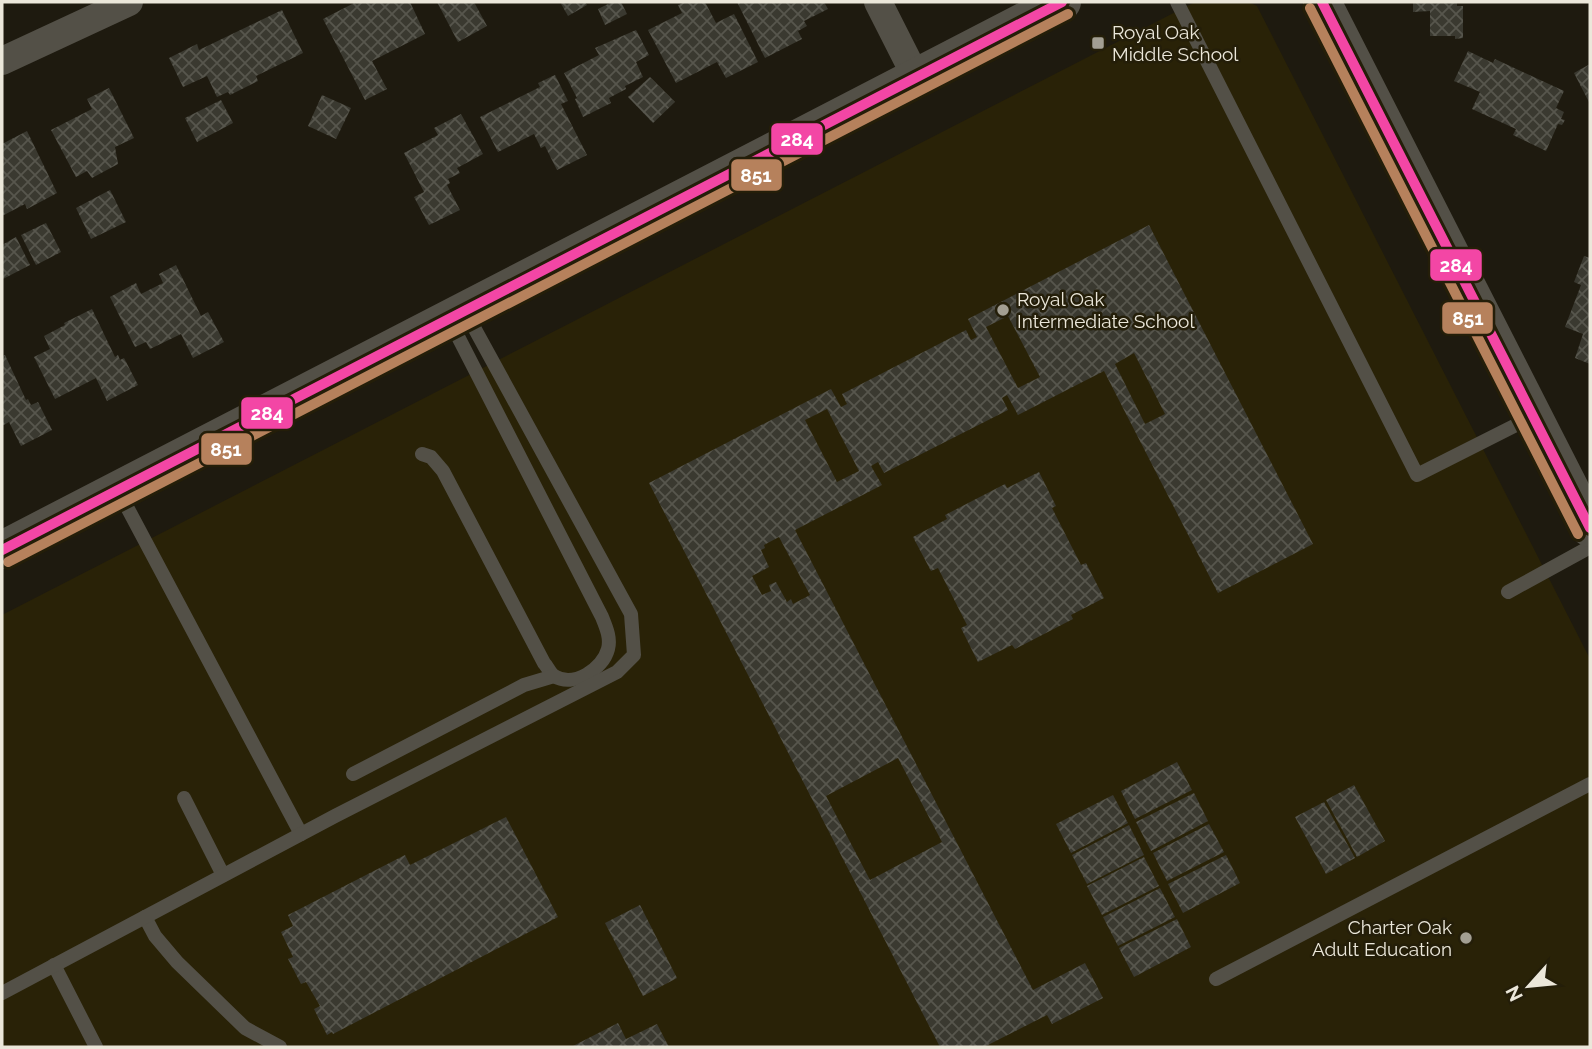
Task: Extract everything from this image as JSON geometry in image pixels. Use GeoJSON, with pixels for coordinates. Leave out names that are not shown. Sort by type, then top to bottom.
{"type":"FeatureCollection","features":[{"type":"Feature","properties":{"kind":"street"},"geometry":{"type":"LineString","coordinates":[[2,61],[128,2]]}},
{"type":"Feature","properties":{"kind":"street"},"geometry":{"type":"LineString","coordinates":[[878,2],[916,77]]}},
{"type":"Feature","properties":{"kind":"street"},"geometry":{"type":"LineString","coordinates":[[2,550],[1062,2]]}},
{"type":"Feature","properties":{"kind":"street"},"geometry":{"type":"LineString","coordinates":[[1322,2],[1590,528]]}},
{"type":"Feature","properties":{"kind":"lane"},"geometry":{"type":"LineString","coordinates":[[1177,2],[1417,475],[1533,416]]}},
{"type":"Feature","properties":{"kind":"lane"},"geometry":{"type":"LineString","coordinates":[[353,774],[524,685],[554,676],[568,680],[580,678],[597,668],[608,649],[608,636],[602,617],[456,315]]}},
{"type":"Feature","properties":{"kind":"lane"},"geometry":{"type":"LineString","coordinates":[[2,993],[301,834],[617,672],[634,655],[631,614],[456,315]]}},
{"type":"Feature","properties":{"kind":"lane"},"geometry":{"type":"LineString","coordinates":[[422,454],[431,457],[443,471],[544,663],[554,676]]}},
{"type":"Feature","properties":{"kind":"lane"},"geometry":{"type":"LineString","coordinates":[[117,490],[301,834]]}},
{"type":"Feature","properties":{"kind":"lane"},"geometry":{"type":"LineString","coordinates":[[1508,592],[1590,547]]}},
{"type":"Feature","properties":{"kind":"lane"},"geometry":{"type":"LineString","coordinates":[[1216,979],[1590,784]]}},
{"type":"Feature","properties":{"kind":"lane"},"geometry":{"type":"LineString","coordinates":[[184,798],[223,875]]}},
{"type":"Feature","properties":{"kind":"lane"},"geometry":{"type":"LineString","coordinates":[[145,917],[155,936],[177,962],[245,1028],[280,1047]]}},
{"type":"Feature","properties":{"kind":"lane"},"geometry":{"type":"LineString","coordinates":[[54,965],[96,1047]]}},
{"type":"Feature","properties":{"kind":"shaded area","name":"Royal Oak Intermediate School"},"geometry":{"type":"Polygon","coordinates":[[[1195,2],[1249,2],[1257,6],[1590,659],[1590,1047],[2,1047],[2,615],[1195,2]]]}},
{"type":"Feature","properties":{"kind":"building"},"geometry":{"type":"Polygon","coordinates":[[[356,2],[410,2],[425,34],[372,61],[387,89],[365,100],[323,19],[356,2]]]}},
{"type":"Feature","properties":{"kind":"building"},"geometry":{"type":"Polygon","coordinates":[[[437,2],[474,2],[487,26],[458,42],[437,2]]]}},
{"type":"Feature","properties":{"kind":"building"},"geometry":{"type":"Polygon","coordinates":[[[560,2],[585,2],[587,5],[568,16],[560,2]]]}},
{"type":"Feature","properties":{"kind":"building"},"geometry":{"type":"Polygon","coordinates":[[[612,2],[621,2],[627,14],[605,25],[598,9],[612,2]]]}},
{"type":"Feature","properties":{"kind":"building"},"geometry":{"type":"Polygon","coordinates":[[[685,2],[705,2],[716,23],[734,14],[758,62],[726,78],[717,62],[676,83],[648,30],[682,13],[678,5],[685,2]]]}},
{"type":"Feature","properties":{"kind":"building"},"geometry":{"type":"Polygon","coordinates":[[[737,2],[824,2],[828,9],[804,21],[807,26],[798,31],[802,39],[765,58],[737,2]]]}},
{"type":"Feature","properties":{"kind":"building"},"geometry":{"type":"Polygon","coordinates":[[[1413,2],[1457,2],[1457,6],[1463,6],[1463,38],[1430,36],[1430,11],[1413,12],[1413,2]]]}},
{"type":"Feature","properties":{"kind":"building"},"geometry":{"type":"Polygon","coordinates":[[[282,10],[303,53],[256,76],[258,81],[230,95],[228,92],[217,97],[207,76],[183,87],[169,58],[197,44],[199,50],[282,10]]]}},
{"type":"Feature","properties":{"kind":"building"},"geometry":{"type":"Polygon","coordinates":[[[636,30],[649,55],[636,62],[643,77],[609,98],[611,103],[583,117],[564,73],[599,55],[595,48],[636,30]]]}},
{"type":"Feature","properties":{"kind":"building"},"geometry":{"type":"Polygon","coordinates":[[[1468,51],[1493,63],[1495,59],[1564,91],[1556,108],[1564,112],[1561,119],[1565,120],[1562,125],[1558,124],[1546,151],[1513,135],[1516,129],[1472,109],[1480,92],[1454,81],[1468,51]]]}},
{"type":"Feature","properties":{"kind":"building"},"geometry":{"type":"Polygon","coordinates":[[[1590,64],[1590,104],[1574,73],[1590,64]]]}},
{"type":"Feature","properties":{"kind":"building"},"geometry":{"type":"Polygon","coordinates":[[[555,75],[568,101],[561,104],[587,155],[557,170],[545,146],[541,148],[534,134],[498,152],[480,117],[540,87],[538,83],[555,75]]]}},
{"type":"Feature","properties":{"kind":"building"},"geometry":{"type":"Polygon","coordinates":[[[650,77],[675,102],[653,123],[628,97],[650,77]]]}},
{"type":"Feature","properties":{"kind":"building"},"geometry":{"type":"Polygon","coordinates":[[[109,88],[134,138],[115,147],[118,164],[92,178],[87,171],[76,177],[51,130],[92,109],[87,99],[109,88]]]}},
{"type":"Feature","properties":{"kind":"building"},"geometry":{"type":"Polygon","coordinates":[[[322,95],[351,108],[336,139],[308,126],[322,95]]]}},
{"type":"Feature","properties":{"kind":"building"},"geometry":{"type":"Polygon","coordinates":[[[221,100],[233,123],[197,142],[185,118],[221,100]]]}},
{"type":"Feature","properties":{"kind":"building"},"geometry":{"type":"Polygon","coordinates":[[[461,114],[483,154],[457,168],[460,173],[448,179],[450,183],[447,185],[460,210],[429,225],[414,197],[424,192],[404,153],[438,135],[434,128],[461,114]]]}},
{"type":"Feature","properties":{"kind":"building"},"geometry":{"type":"Polygon","coordinates":[[[27,131],[57,193],[27,209],[25,204],[2,216],[2,144],[27,131]]]}},
{"type":"Feature","properties":{"kind":"building"},"geometry":{"type":"Polygon","coordinates":[[[110,190],[126,222],[91,239],[76,208],[110,190]]]}},
{"type":"Feature","properties":{"kind":"building"},"geometry":{"type":"Polygon","coordinates":[[[46,223],[61,252],[36,265],[21,235],[46,223]]]}},
{"type":"Feature","properties":{"kind":"building"},"geometry":{"type":"Polygon","coordinates":[[[1149,225],[1313,544],[1218,593],[1104,371],[1018,415],[1007,395],[1002,398],[1008,410],[884,473],[878,462],[871,466],[882,485],[795,530],[1033,990],[1085,963],[1103,998],[1052,1024],[1047,1015],[984,1047],[940,1047],[649,483],[831,389],[841,407],[847,404],[842,394],[966,330],[971,340],[977,337],[968,319],[1149,225]],[[1008,316],[986,327],[1018,388],[1040,377],[1008,316]],[[1134,353],[1115,364],[1145,424],[1165,414],[1134,353]],[[827,409],[805,420],[837,482],[859,471],[827,409]],[[779,537],[764,545],[765,548],[761,550],[769,567],[752,576],[762,595],[771,591],[769,585],[776,582],[787,602],[791,599],[793,604],[810,595],[779,537]],[[898,758],[826,796],[870,880],[942,842],[898,758]]]}},
{"type":"Feature","properties":{"kind":"building"},"geometry":{"type":"Polygon","coordinates":[[[16,237],[30,265],[3,279],[2,245],[16,237]]]}},
{"type":"Feature","properties":{"kind":"building"},"geometry":{"type":"Polygon","coordinates":[[[1584,256],[1590,258],[1590,364],[1575,358],[1583,334],[1565,327],[1581,285],[1574,282],[1584,256]]]}},
{"type":"Feature","properties":{"kind":"building"},"geometry":{"type":"Polygon","coordinates":[[[176,265],[201,316],[208,312],[224,342],[193,358],[181,334],[150,349],[146,342],[135,347],[110,297],[136,283],[141,294],[163,283],[159,274],[176,265]]]}},
{"type":"Feature","properties":{"kind":"building"},"geometry":{"type":"Polygon","coordinates":[[[92,309],[115,357],[118,355],[120,360],[124,358],[138,385],[107,401],[96,378],[55,399],[34,357],[50,349],[44,336],[92,309]]]}},
{"type":"Feature","properties":{"kind":"building"},"geometry":{"type":"Polygon","coordinates":[[[5,355],[26,400],[28,399],[31,405],[38,402],[52,430],[21,446],[9,422],[2,426],[2,356],[5,355]]]}},
{"type":"Feature","properties":{"kind":"building"},"geometry":{"type":"Polygon","coordinates":[[[1039,472],[1056,506],[1052,508],[1081,565],[1086,563],[1104,598],[1071,615],[1073,619],[1015,649],[1012,645],[978,662],[961,628],[967,625],[938,568],[931,571],[913,537],[947,519],[945,515],[1005,484],[1007,488],[1039,472]]]}},
{"type":"Feature","properties":{"kind":"building"},"geometry":{"type":"Polygon","coordinates":[[[1177,762],[1192,790],[1135,819],[1121,791],[1177,762]]]}},
{"type":"Feature","properties":{"kind":"building"},"geometry":{"type":"Polygon","coordinates":[[[1354,785],[1385,841],[1357,857],[1326,800],[1354,785]]]}},
{"type":"Feature","properties":{"kind":"building"},"geometry":{"type":"Polygon","coordinates":[[[1194,793],[1208,821],[1151,851],[1136,822],[1194,793]]]}},
{"type":"Feature","properties":{"kind":"building"},"geometry":{"type":"Polygon","coordinates":[[[1113,795],[1128,823],[1071,853],[1056,824],[1113,795]]]}},
{"type":"Feature","properties":{"kind":"building"},"geometry":{"type":"Polygon","coordinates":[[[1324,802],[1355,858],[1326,874],[1295,817],[1324,802]]]}},
{"type":"Feature","properties":{"kind":"building"},"geometry":{"type":"Polygon","coordinates":[[[506,817],[558,917],[327,1035],[314,1009],[320,1006],[306,982],[301,984],[288,959],[293,957],[281,932],[293,926],[288,915],[405,855],[410,865],[506,817]]]}},
{"type":"Feature","properties":{"kind":"building"},"geometry":{"type":"Polygon","coordinates":[[[1209,824],[1224,852],[1167,881],[1153,853],[1209,824]]]}},
{"type":"Feature","properties":{"kind":"building"},"geometry":{"type":"Polygon","coordinates":[[[1129,825],[1144,855],[1087,884],[1072,855],[1129,825]]]}},
{"type":"Feature","properties":{"kind":"building"},"geometry":{"type":"Polygon","coordinates":[[[1226,855],[1240,883],[1183,913],[1168,884],[1226,855]]]}},
{"type":"Feature","properties":{"kind":"building"},"geometry":{"type":"Polygon","coordinates":[[[1144,857],[1159,886],[1102,915],[1087,886],[1144,857]]]}},
{"type":"Feature","properties":{"kind":"building"},"geometry":{"type":"Polygon","coordinates":[[[1160,888],[1175,917],[1118,946],[1103,917],[1160,888]]]}},
{"type":"Feature","properties":{"kind":"building"},"geometry":{"type":"Polygon","coordinates":[[[640,905],[677,978],[643,996],[605,923],[640,905]]]}},
{"type":"Feature","properties":{"kind":"building"},"geometry":{"type":"Polygon","coordinates":[[[1177,919],[1191,947],[1134,977],[1119,948],[1177,919]]]}},
{"type":"Feature","properties":{"kind":"building"},"geometry":{"type":"Polygon","coordinates":[[[618,1023],[626,1039],[657,1024],[669,1047],[571,1047],[618,1023]]]}},
{"type":"Feature","properties":{"kind":"transit line","name":"284"},"geometry":{"type":"LineString","coordinates":[[2,550],[1062,2]]}},
{"type":"Feature","properties":{"kind":"transit line","name":"284"},"geometry":{"type":"LineString","coordinates":[[1322,2],[1590,528]]}},
{"type":"Feature","properties":{"kind":"transit line","name":"851"},"geometry":{"type":"LineString","coordinates":[[1310,8],[1578,534]]}},
{"type":"Feature","properties":{"kind":"transit line","name":"851"},"geometry":{"type":"LineString","coordinates":[[8,562],[1068,14]]}},
{"type":"Feature","properties":{"kind":"place","name":"Royal Oak Middle School"},"geometry":{"type":"Point","coordinates":[1098,43]}},
{"type":"Feature","properties":{"kind":"place","name":"Royal Oak Intermediate School"},"geometry":{"type":"Point","coordinates":[1003,310]}},
{"type":"Feature","properties":{"kind":"place","name":"Charter Oak Adult Education"},"geometry":{"type":"Point","coordinates":[1466,938]}}]}
